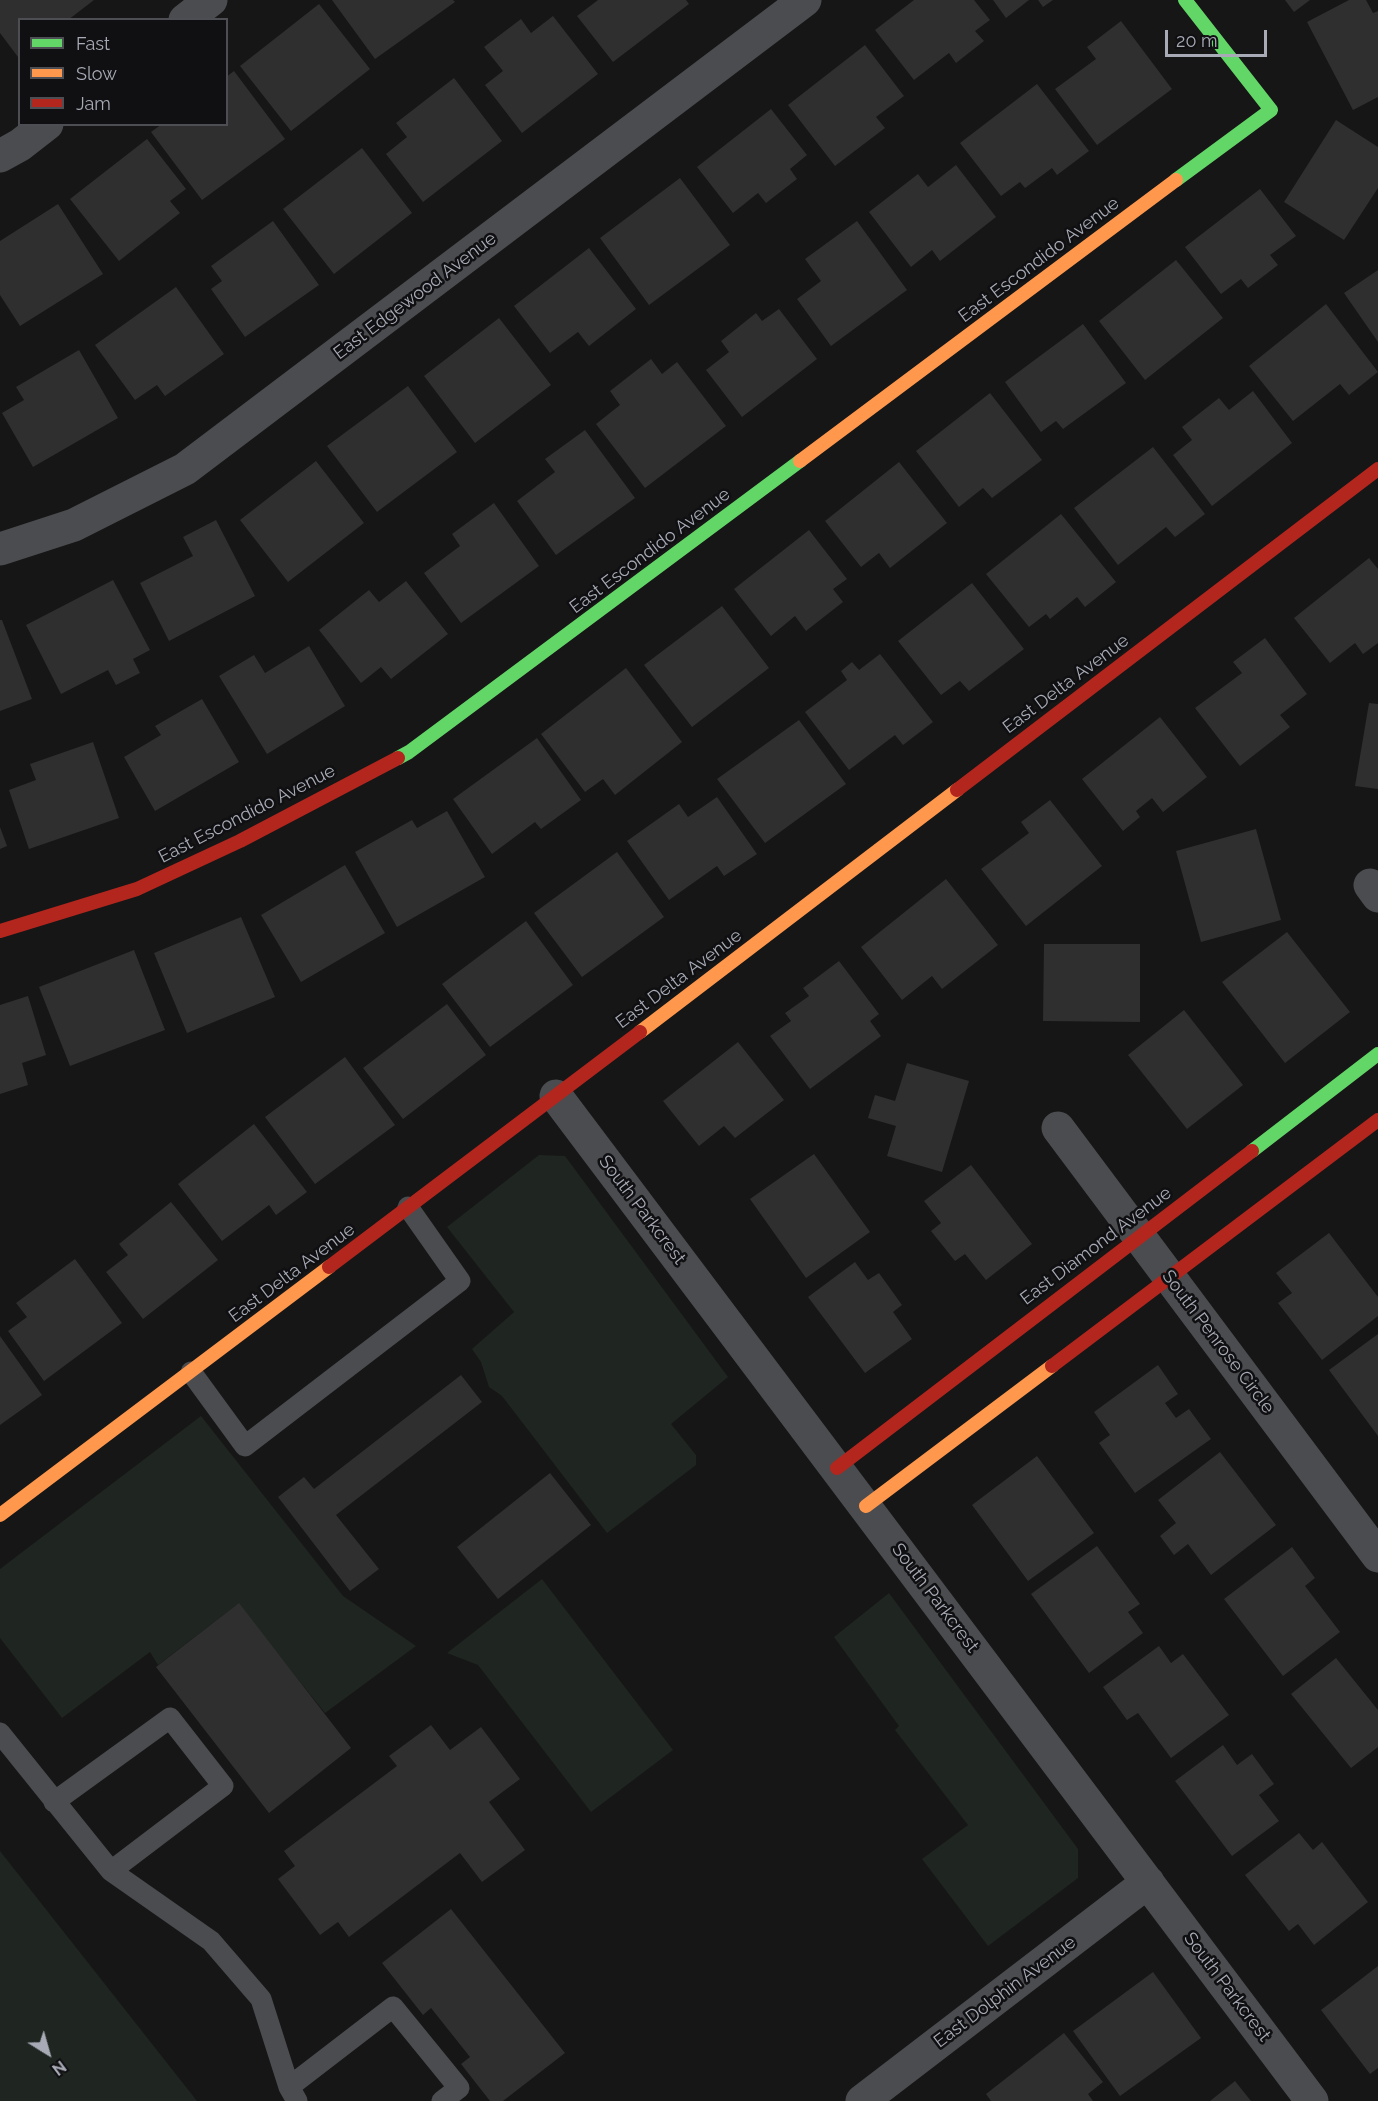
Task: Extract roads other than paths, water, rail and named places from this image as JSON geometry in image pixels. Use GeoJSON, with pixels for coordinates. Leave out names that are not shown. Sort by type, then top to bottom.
{"type":"FeatureCollection","features":[{"type":"Feature","properties":{"kind":"street"},"geometry":{"type":"LineString","coordinates":[[188,18],[211,0]]}},
{"type":"Feature","properties":{"kind":"street","name":"East Edgewood Avenue"},"geometry":{"type":"LineString","coordinates":[[0,549],[74,525],[185,469],[805,0]]}},
{"type":"Feature","properties":{"kind":"street","name":"East Escondido Avenue"},"geometry":{"type":"LineString","coordinates":[[0,931],[137,889],[240,841],[409,752],[1271,110],[1185,0]]}},
{"type":"Feature","properties":{"kind":"street"},"geometry":{"type":"LineString","coordinates":[[0,156],[20,145],[44,126]]}},
{"type":"Feature","properties":{"kind":"street","name":"East Delta Avenue"},"geometry":{"type":"LineString","coordinates":[[0,1515],[556,1096],[1378,469]]}},
{"type":"Feature","properties":{"kind":"street","name":"East Diamond Avenue"},"geometry":{"type":"LineString","coordinates":[[837,1468],[1378,1054]]}},
{"type":"Feature","properties":{"kind":"street","name":"South Parkcrest"},"geometry":{"type":"LineString","coordinates":[[556,1096],[867,1506],[1312,2101]]}},
{"type":"Feature","properties":{"kind":"street"},"geometry":{"type":"LineString","coordinates":[[867,1506],[1378,1120]]}},
{"type":"Feature","properties":{"kind":"street","name":"South Penrose Circle"},"geometry":{"type":"LineString","coordinates":[[1058,1128],[1378,1556]]}},
{"type":"Feature","properties":{"kind":"street","name":"East Dolphin Avenue"},"geometry":{"type":"LineString","coordinates":[[862,2101],[1148,1882]]}},
{"type":"Feature","properties":{"kind":"lane"},"geometry":{"type":"LineString","coordinates":[[191,1372],[245,1446],[460,1281],[408,1207]]}},
{"type":"Feature","properties":{"kind":"lane"},"geometry":{"type":"LineString","coordinates":[[54,1802],[170,1718],[224,1786],[111,1871]]}},
{"type":"Feature","properties":{"kind":"lane"},"geometry":{"type":"LineString","coordinates":[[0,1733],[111,1871],[211,1941],[261,1999],[293,2094],[393,2007],[459,2088],[442,2101]]}}]}
